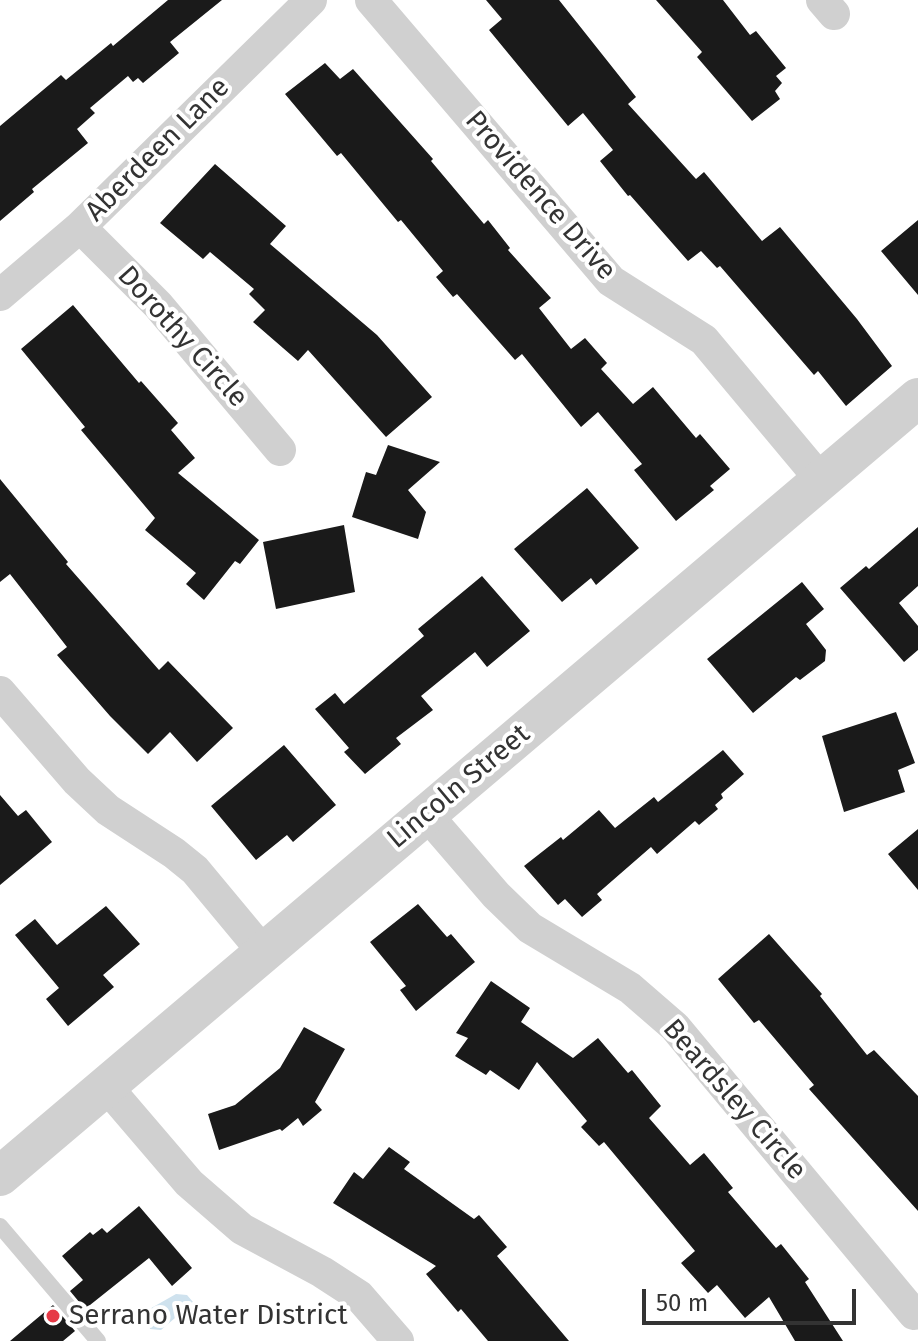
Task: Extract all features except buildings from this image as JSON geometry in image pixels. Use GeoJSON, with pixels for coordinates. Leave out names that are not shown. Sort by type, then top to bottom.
{"type":"FeatureCollection","features":[{"type":"Feature","properties":{"kind":"street","name":"Aberdeen Lane"},"geometry":{"type":"LineString","coordinates":[[0,295],[80,227],[311,0]]}},
{"type":"Feature","properties":{"kind":"street","name":"Providence Drive"},"geometry":{"type":"LineString","coordinates":[[371,0],[611,281],[704,340],[821,480]]}},
{"type":"Feature","properties":{"kind":"street","name":"Dorothy Circle"},"geometry":{"type":"LineString","coordinates":[[80,227],[158,305],[280,450]]}},
{"type":"Feature","properties":{"kind":"street","name":"Lincoln Street"},"geometry":{"type":"LineString","coordinates":[[0,1176],[918,398]]}},
{"type":"Feature","properties":{"kind":"street"},"geometry":{"type":"LineString","coordinates":[[0,692],[77,781],[108,810],[195,870],[264,953]]}},
{"type":"Feature","properties":{"kind":"street","name":"Beardsley Circle"},"geometry":{"type":"LineString","coordinates":[[427,815],[496,895],[530,928],[630,988],[675,1027],[914,1314]]}},
{"type":"Feature","properties":{"kind":"street"},"geometry":{"type":"LineString","coordinates":[[106,1086],[189,1183],[242,1229],[322,1272],[359,1296],[398,1341]]}},
{"type":"Feature","properties":{"kind":"lane"},"geometry":{"type":"LineString","coordinates":[[0,1226],[98,1341]]}},
{"type":"Feature","properties":{"kind":"water"},"geometry":{"type":"Polygon","coordinates":[[[176,1294],[187,1295],[193,1302],[182,1319],[175,1318],[161,1330],[150,1329],[146,1311],[176,1294]]]}},
{"type":"Feature","properties":{"kind":"place","name":"Serrano Water District"},"geometry":{"type":"Point","coordinates":[53,1316]}}]}
